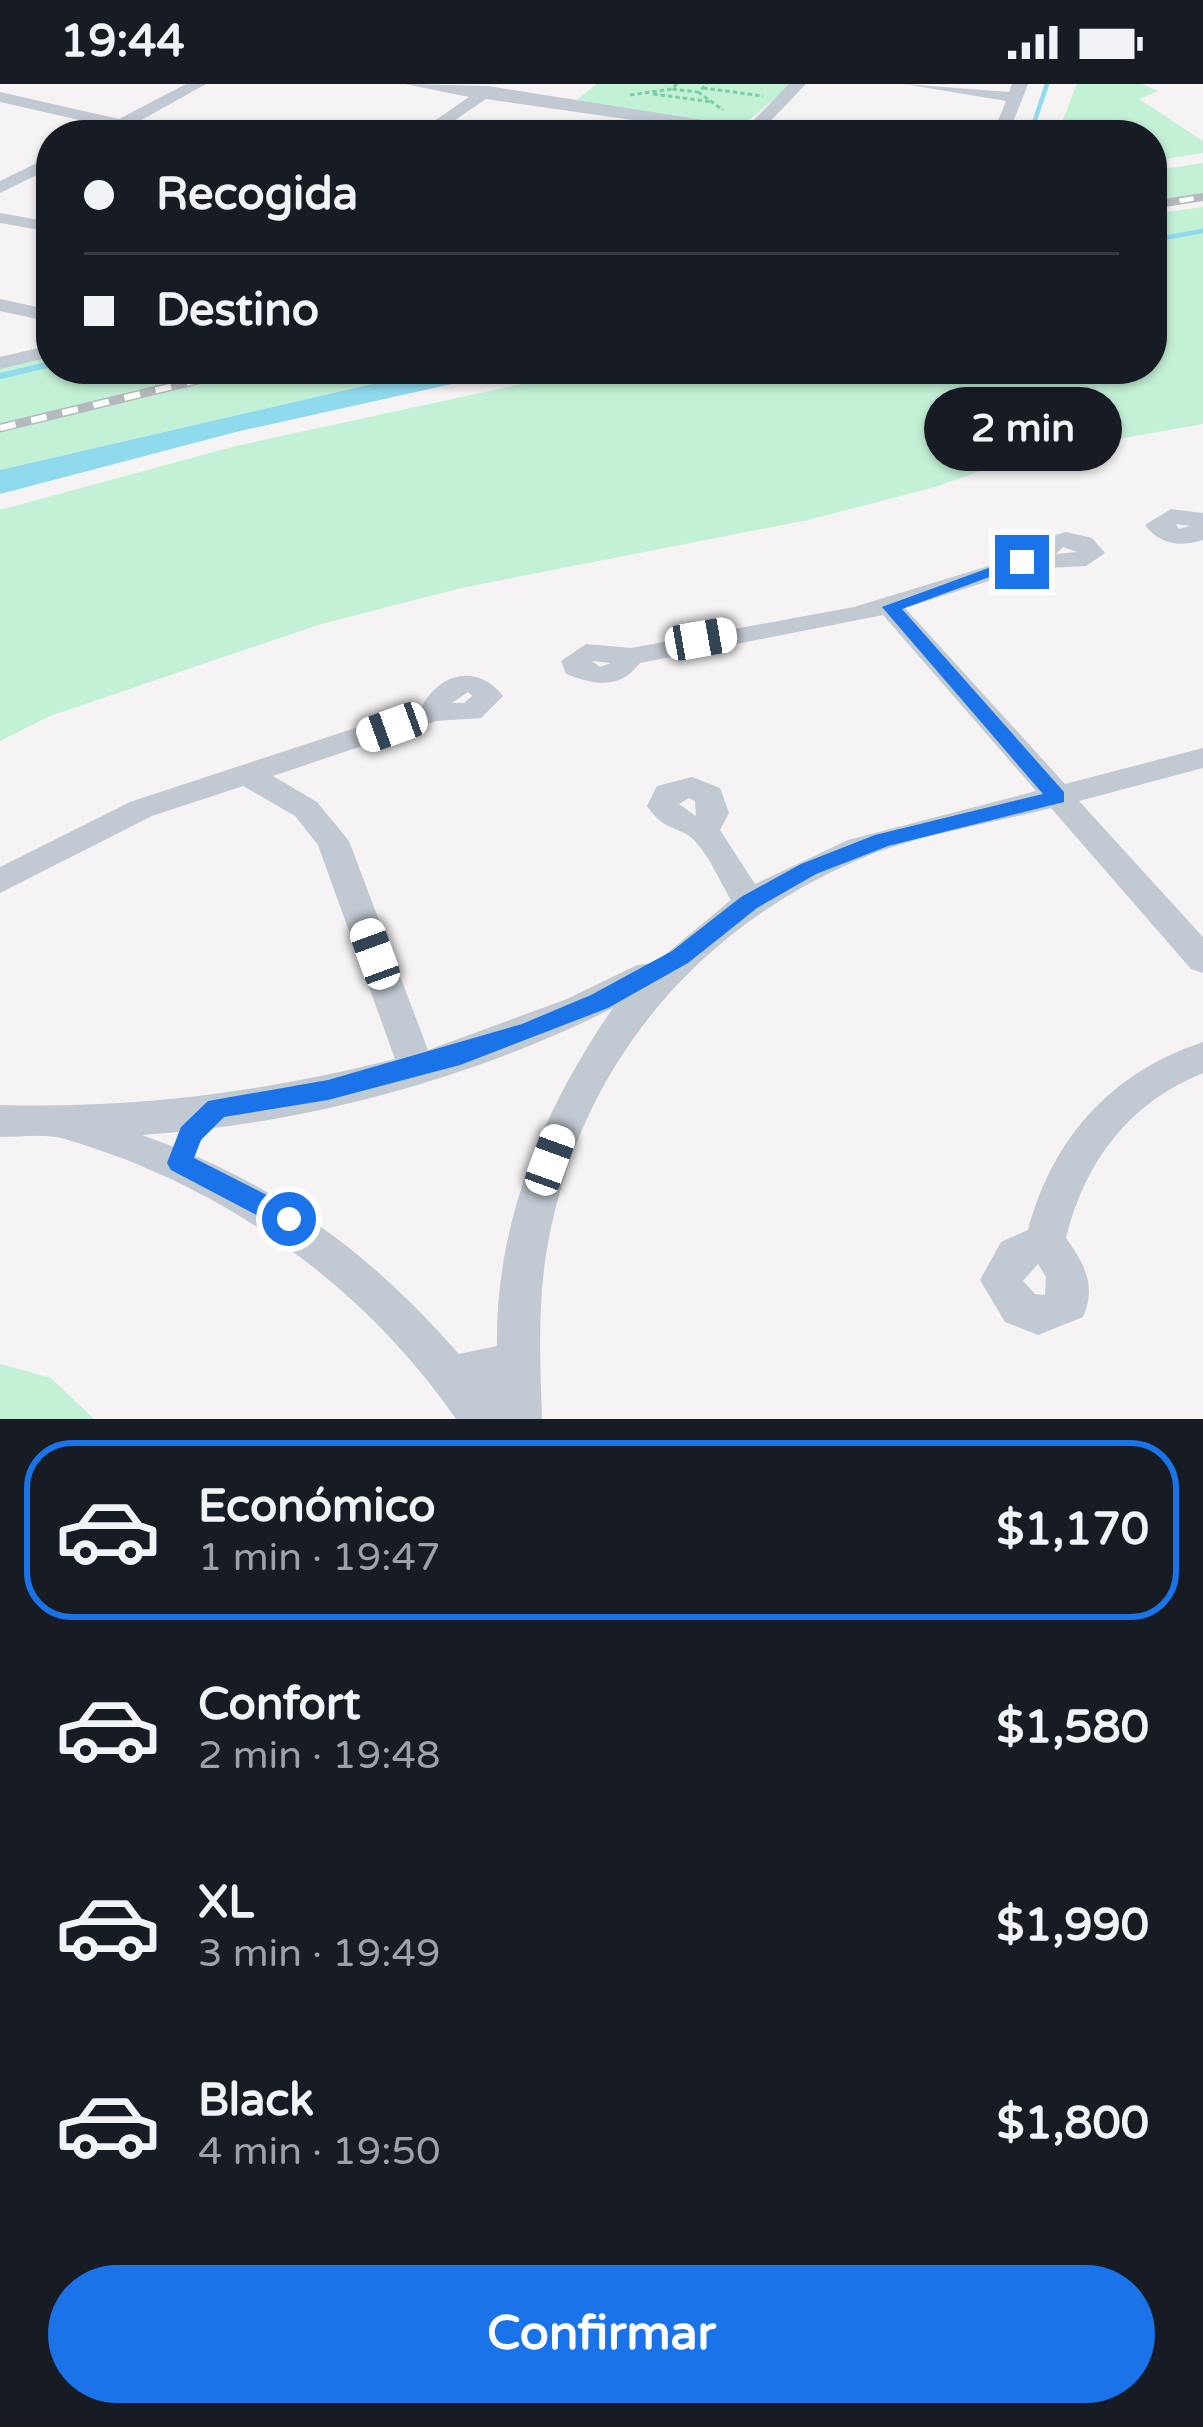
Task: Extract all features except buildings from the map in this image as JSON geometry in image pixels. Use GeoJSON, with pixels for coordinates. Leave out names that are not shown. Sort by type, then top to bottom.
{"type":"FeatureCollection","features":[{"type":"Feature","properties":{"kind":"street"},"geometry":{"type":"LineString","coordinates":[[130,120],[198,84]]}},
{"type":"Feature","properties":{"kind":"street"},"geometry":{"type":"LineString","coordinates":[[412,84],[490,89],[669,120]]}},
{"type":"Feature","properties":{"kind":"street"},"geometry":{"type":"LineString","coordinates":[[763,120],[798,84]]}},
{"type":"Feature","properties":{"kind":"street"},"geometry":{"type":"LineString","coordinates":[[912,84],[1016,90],[1005,120]]}},
{"type":"Feature","properties":{"kind":"street"},"geometry":{"type":"LineString","coordinates":[[444,120],[490,89]]}},
{"type":"Feature","properties":{"kind":"street"},"geometry":{"type":"LineString","coordinates":[[0,97],[74,120]]}},
{"type":"Feature","properties":{"kind":"street"},"geometry":{"type":"LineString","coordinates":[[0,188],[36,169]]}},
{"type":"Feature","properties":{"kind":"street"},"geometry":{"type":"LineString","coordinates":[[0,218],[36,224]]}},
{"type":"Feature","properties":{"kind":"street"},"geometry":{"type":"LineString","coordinates":[[0,305],[36,313]]}},
{"type":"Feature","properties":{"kind":"street"},"geometry":{"type":"LineString","coordinates":[[0,363],[36,355]]}},
{"type":"Feature","properties":{"kind":"street"},"geometry":{"type":"LineString","coordinates":[[631,656],[890,607],[1042,556]]}},
{"type":"Feature","properties":{"kind":"street"},"geometry":{"type":"LineString","coordinates":[[890,607],[1203,960]]}},
{"type":"Feature","properties":{"kind":"street"},"geometry":{"type":"LineString","coordinates":[[0,881],[98,827],[434,712]]}},
{"type":"Feature","properties":{"kind":"street"},"geometry":{"type":"LineString","coordinates":[[520,1419],[518,1310],[539,1190],[594,1056],[628,1010],[680,957],[749,902],[847,852],[1203,758]]}},
{"type":"Feature","properties":{"kind":"street"},"geometry":{"type":"LineString","coordinates":[[248,775],[306,809],[333,841],[416,1067]]}},
{"type":"Feature","properties":{"kind":"street"},"geometry":{"type":"LineString","coordinates":[[704,830],[749,902]]}},
{"type":"Feature","properties":{"kind":"street"},"geometry":{"type":"LineString","coordinates":[[0,1121],[72,1127],[328,1090],[416,1067],[551,1022],[680,957]]}},
{"type":"Feature","properties":{"kind":"street"},"geometry":{"type":"LineString","coordinates":[[551,1022],[583,1036],[594,1056]]}},
{"type":"Feature","properties":{"kind":"street"},"geometry":{"type":"LineString","coordinates":[[1045,1241],[1062,1176],[1097,1127],[1142,1083],[1203,1057]]}},
{"type":"Feature","properties":{"kind":"street"},"geometry":{"type":"LineString","coordinates":[[180,1163],[190,1134],[217,1108]]}},
{"type":"Feature","properties":{"kind":"street"},"geometry":{"type":"LineString","coordinates":[[72,1127],[180,1163],[250,1196],[308,1234],[371,1288],[450,1375],[482,1419]]}},
{"type":"Feature","properties":{"kind":"street"},"geometry":{"type":"LineString","coordinates":[[450,1375],[492,1372],[517,1358]]}},
{"type":"Feature","properties":{"kind":"path"},"geometry":{"type":"LineString","coordinates":[[677,84],[672,88],[705,86],[783,99]]}},
{"type":"Feature","properties":{"kind":"path"},"geometry":{"type":"LineString","coordinates":[[642,93],[712,102]]}},
{"type":"Feature","properties":{"kind":"green space"},"geometry":{"type":"Polygon","coordinates":[[[597,84],[792,84],[749,120],[689,120],[571,104],[597,84]]]}},
{"type":"Feature","properties":{"kind":"green space"},"geometry":{"type":"Polygon","coordinates":[[[1077,84],[1142,84],[1158,91],[1139,99],[1203,141],[1203,153],[1167,159],[1167,120],[1063,120],[1077,84]]]}},
{"type":"Feature","properties":{"kind":"green space"},"geometry":{"type":"Polygon","coordinates":[[[1203,163],[1203,194],[1167,200],[1167,169],[1203,163]]]}},
{"type":"Feature","properties":{"kind":"green space"},"geometry":{"type":"Polygon","coordinates":[[[1203,207],[1203,424],[1026,455],[935,487],[808,520],[461,588],[318,625],[50,716],[0,741],[0,510],[236,446],[522,384],[1167,384],[1167,212],[1203,207]]]}},
{"type":"Feature","properties":{"kind":"green space"},"geometry":{"type":"Polygon","coordinates":[[[36,359],[36,384],[372,384],[0,470],[0,368],[36,359]]]}},
{"type":"Feature","properties":{"kind":"green space"},"geometry":{"type":"Polygon","coordinates":[[[0,1364],[51,1378],[94,1419],[0,1419],[0,1364]]]}},
{"type":"Feature","properties":{"kind":"water"},"geometry":{"type":"Polygon","coordinates":[[[372,384],[452,384],[240,431],[0,494],[0,470],[372,384]]]}},
{"type":"Feature","properties":{"kind":"waterway"},"geometry":{"type":"LineString","coordinates":[[1035,120],[1047,84]]}},
{"type":"Feature","properties":{"kind":"waterway"},"geometry":{"type":"LineString","coordinates":[[1167,237],[1203,231]]}},
{"type":"Feature","properties":{"kind":"waterway"},"geometry":{"type":"LineString","coordinates":[[0,376],[36,368]]}},
{"type":"Feature","properties":{"kind":"railway"},"geometry":{"type":"LineString","coordinates":[[1167,203],[1203,197]]}},
{"type":"Feature","properties":{"kind":"railway"},"geometry":{"type":"LineString","coordinates":[[0,428],[182,384]]}},
{"type":"Feature","properties":{"kind":"route"},"geometry":{"type":"LineString","coordinates":[[289,1219],[180,1163],[190,1134],[217,1108],[328,1090],[460,1055],[531,1030],[599,1001],[680,957],[749,902],[808,869],[883,840],[1057,797],[890,607],[1022,562]]}}]}
